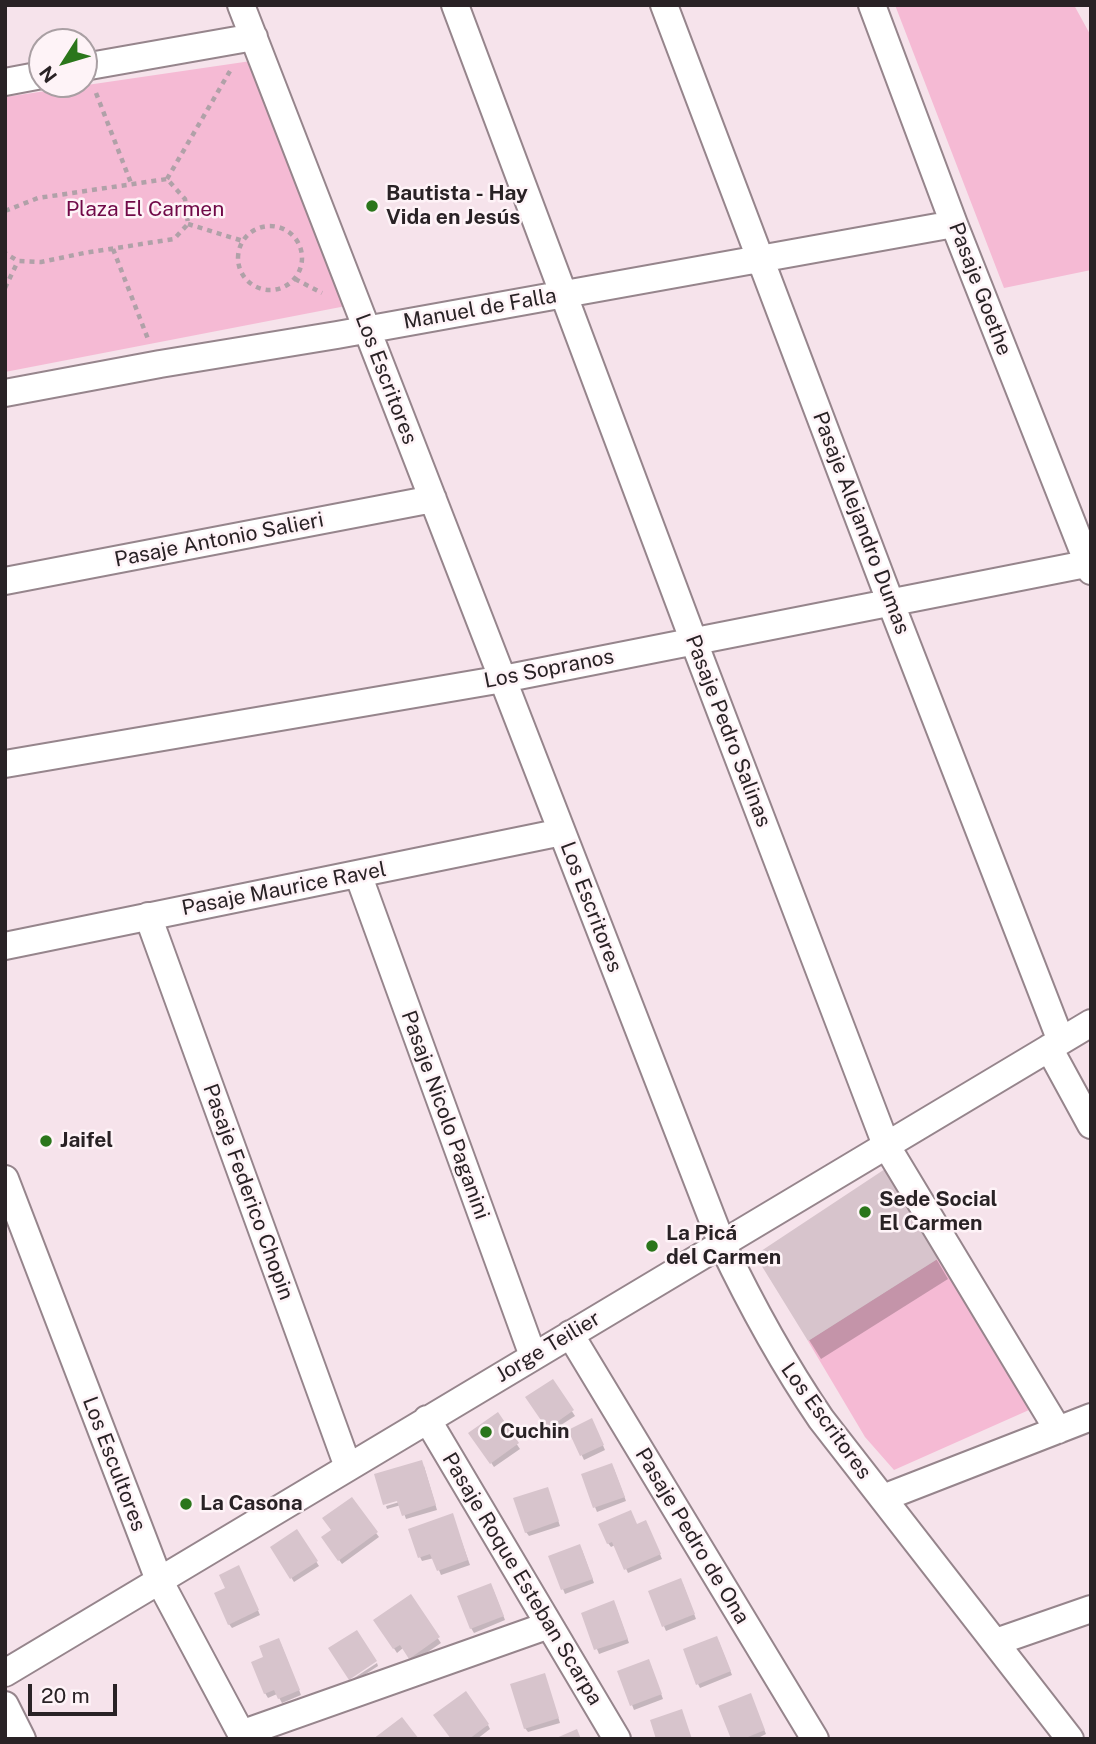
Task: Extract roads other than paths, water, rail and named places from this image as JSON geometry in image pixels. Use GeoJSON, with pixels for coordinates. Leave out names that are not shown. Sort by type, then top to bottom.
{"type":"FeatureCollection","features":[{"type":"Feature","properties":{"kind":"street","name":"Los Escritores"},"geometry":{"type":"LineString","coordinates":[[241,5],[722,1244],[755,1312],[793,1378],[821,1419],[1070,1739]]}},
{"type":"Feature","properties":{"kind":"street","name":"Pasaje Pedro Salinas"},"geometry":{"type":"LineString","coordinates":[[455,5],[886,1145],[1058,1430]]}},
{"type":"Feature","properties":{"kind":"street","name":"Pasaje Alejandro Dumas"},"geometry":{"type":"LineString","coordinates":[[664,5],[1055,1044],[1091,1125]]}},
{"type":"Feature","properties":{"kind":"street","name":"Pasaje Goethe"},"geometry":{"type":"LineString","coordinates":[[872,5],[954,224],[1090,566]]}},
{"type":"Feature","properties":{"kind":"street"},"geometry":{"type":"LineString","coordinates":[[98,65],[254,37]]}},
{"type":"Feature","properties":{"kind":"street"},"geometry":{"type":"LineString","coordinates":[[5,82],[28,78]]}},
{"type":"Feature","properties":{"kind":"street","name":"Manuel de Falla"},"geometry":{"type":"LineString","coordinates":[[5,393],[954,224]]}},
{"type":"Feature","properties":{"kind":"street","name":"Pasaje Antonio Salieri"},"geometry":{"type":"LineString","coordinates":[[5,581],[433,499]]}},
{"type":"Feature","properties":{"kind":"street","name":"Los Sopranos"},"geometry":{"type":"LineString","coordinates":[[5,764],[502,679],[890,601],[1090,566]]}},
{"type":"Feature","properties":{"kind":"street","name":"Pasaje Maurice Ravel"},"geometry":{"type":"LineString","coordinates":[[5,946],[562,832]]}},
{"type":"Feature","properties":{"kind":"street","name":"Pasaje Nicolo Paganini"},"geometry":{"type":"LineString","coordinates":[[358,874],[533,1356]]}},
{"type":"Feature","properties":{"kind":"street","name":"Pasaje Federico Chopin"},"geometry":{"type":"LineString","coordinates":[[148,916],[348,1467]]}},
{"type":"Feature","properties":{"kind":"street","name":"Jorge Teilier"},"geometry":{"type":"LineString","coordinates":[[5,1672],[1091,1023]]}},
{"type":"Feature","properties":{"kind":"street","name":"Los Escultores"},"geometry":{"type":"LineString","coordinates":[[5,1179],[159,1580],[242,1736]]}},
{"type":"Feature","properties":{"kind":"street","name":"Pasaje Pedro de Ona"},"geometry":{"type":"LineString","coordinates":[[570,1334],[815,1739]]}},
{"type":"Feature","properties":{"kind":"street"},"geometry":{"type":"LineString","coordinates":[[883,1498],[1091,1417]]}},
{"type":"Feature","properties":{"kind":"street","name":"Pasaje Roque Esteban Scarpa"},"geometry":{"type":"LineString","coordinates":[[428,1419],[617,1739]]}},
{"type":"Feature","properties":{"kind":"street"},"geometry":{"type":"LineString","coordinates":[[996,1642],[1091,1609]]}},
{"type":"Feature","properties":{"kind":"street"},"geometry":{"type":"LineString","coordinates":[[242,1736],[549,1625]]}},
{"type":"Feature","properties":{"kind":"street"},"geometry":{"type":"LineString","coordinates":[[5,1705],[22,1739]]}},
{"type":"Feature","properties":{"kind":"place","name":"Bautista - Hay Vida en Jesús"},"geometry":{"type":"Point","coordinates":[372,206]}},
{"type":"Feature","properties":{"kind":"place","name":"Jaifel"},"geometry":{"type":"Point","coordinates":[46,1141]}},
{"type":"Feature","properties":{"kind":"place","name":"Sede Social El Carmen"},"geometry":{"type":"Point","coordinates":[865,1212]}},
{"type":"Feature","properties":{"kind":"place","name":"La Picá del Carmen"},"geometry":{"type":"Point","coordinates":[652,1246]}},
{"type":"Feature","properties":{"kind":"place","name":"Cuchin"},"geometry":{"type":"Point","coordinates":[486,1432]}},
{"type":"Feature","properties":{"kind":"place","name":"La Casona"},"geometry":{"type":"Point","coordinates":[186,1504]}},
{"type":"Feature","properties":{"kind":"park label","name":"Plaza El Carmen"},"geometry":{"type":"Point","coordinates":[145,210]}}]}
